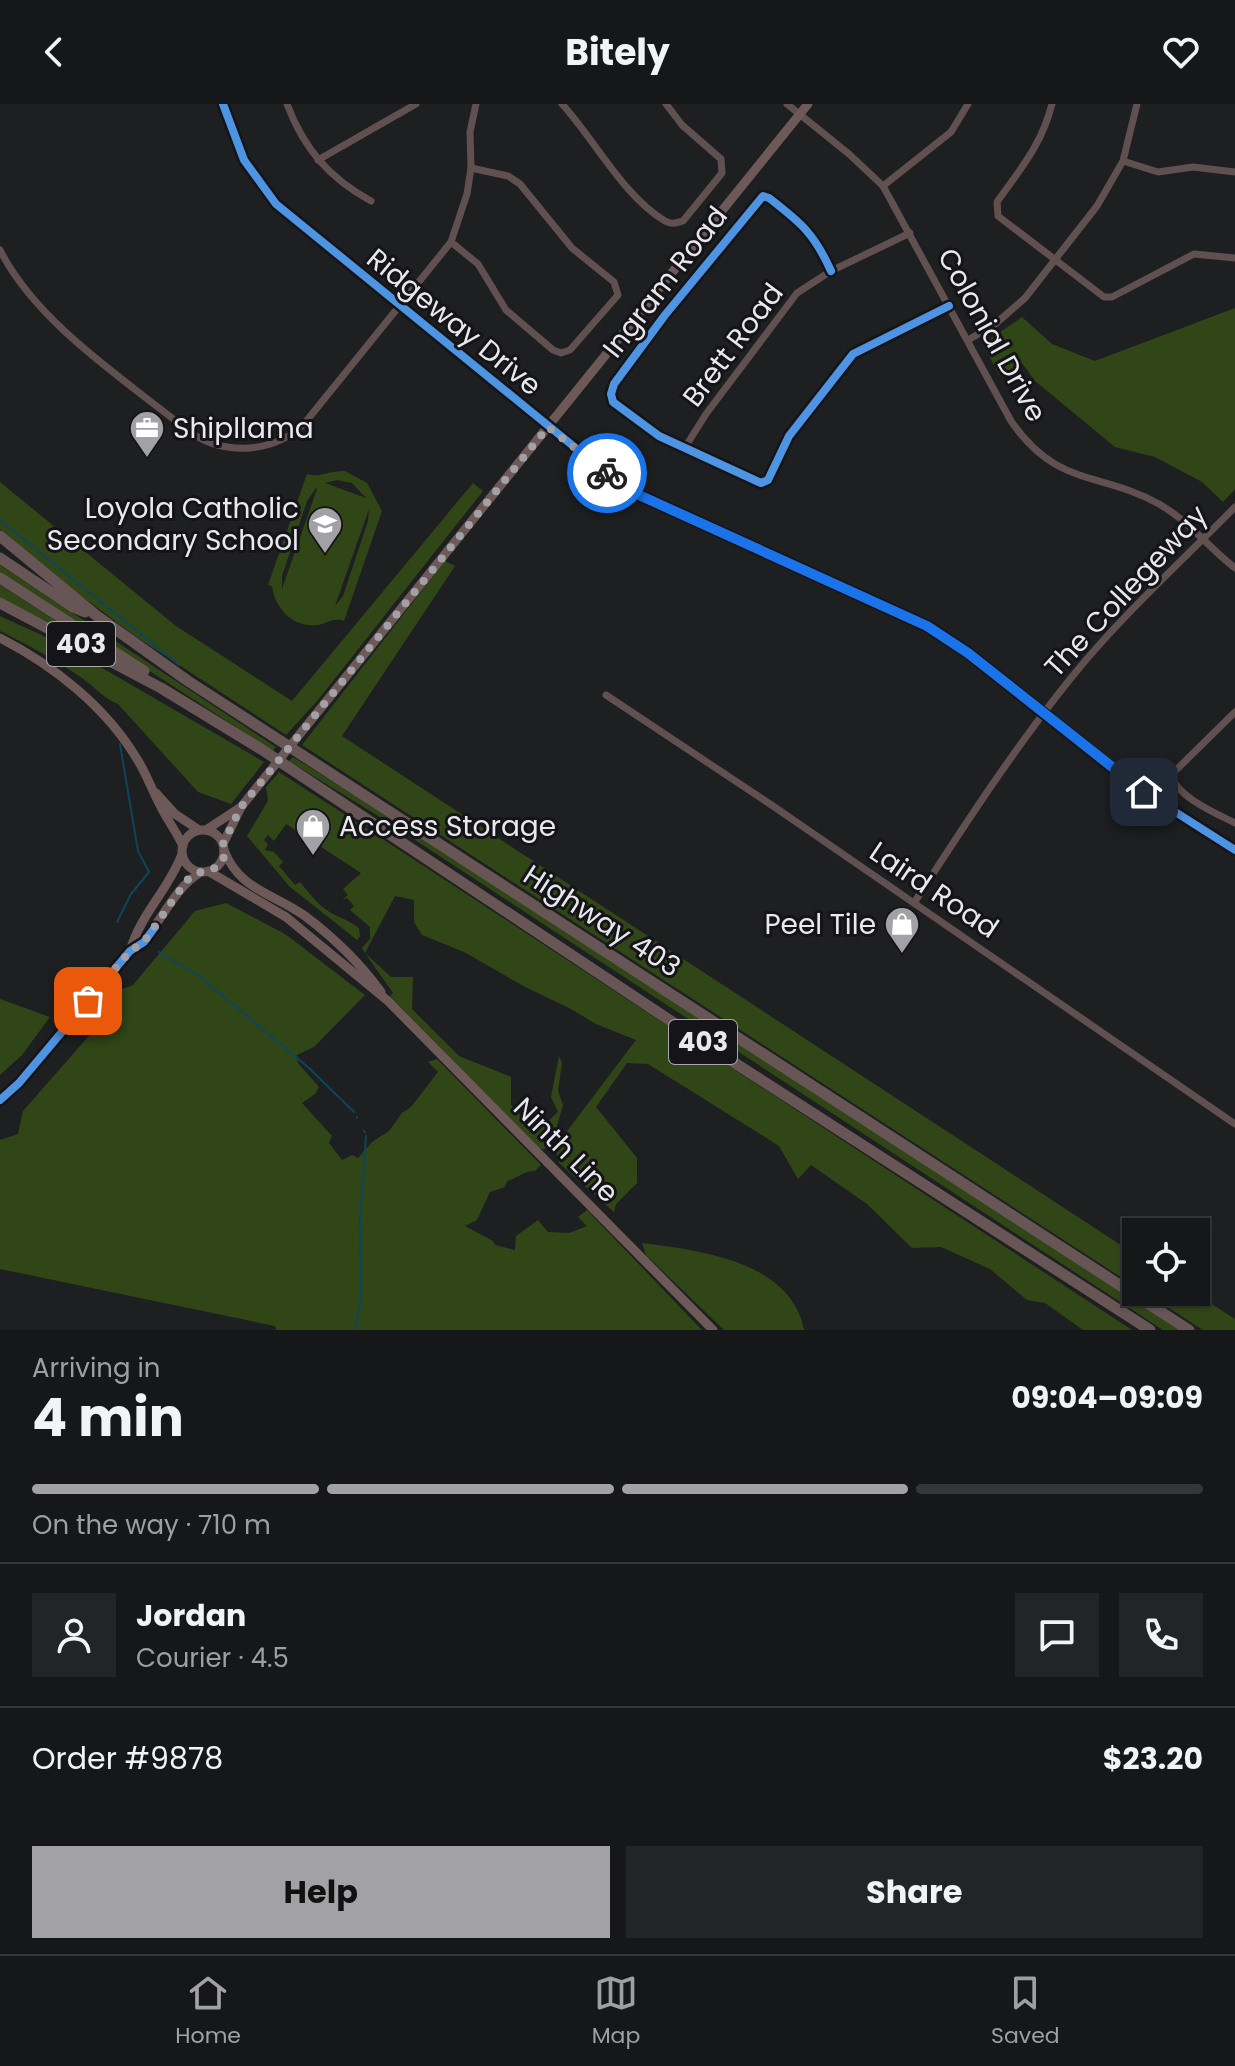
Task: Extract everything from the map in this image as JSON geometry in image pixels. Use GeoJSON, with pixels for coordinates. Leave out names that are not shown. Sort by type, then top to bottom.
{"type":"FeatureCollection","features":[{"type":"Feature","properties":{"kind":"highway","name":"Highway 403"},"geometry":{"type":"LineString","coordinates":[[0,536],[97,616],[200,689],[1189,1330]]}},
{"type":"Feature","properties":{"kind":"highway"},"geometry":{"type":"LineString","coordinates":[[0,558],[73,607],[97,616]]}},
{"type":"Feature","properties":{"kind":"highway"},"geometry":{"type":"LineString","coordinates":[[0,578],[156,679],[161,688]]}},
{"type":"Feature","properties":{"kind":"highway","name":"Highway 403"},"geometry":{"type":"LineString","coordinates":[[0,603],[161,688],[261,749],[710,1047],[1150,1330]]}},
{"type":"Feature","properties":{"kind":"main road"},"geometry":{"type":"LineString","coordinates":[[0,1100],[19,1083],[130,951],[144,942],[178,889],[187,880],[220,863],[241,807],[808,104]]}},
{"type":"Feature","properties":{"kind":"main road"},"geometry":{"type":"LineString","coordinates":[[0,638],[38,658],[70,684],[130,748],[154,790],[189,866],[205,872]]}},
{"type":"Feature","properties":{"kind":"main road"},"geometry":{"type":"LineString","coordinates":[[154,790],[175,814],[202,830],[217,834],[224,847]]}},
{"type":"Feature","properties":{"kind":"main road"},"geometry":{"type":"LineString","coordinates":[[130,951],[136,928],[170,880],[188,835],[241,807]]}},
{"type":"Feature","properties":{"kind":"main road","name":"Ninth Line"},"geometry":{"type":"LineString","coordinates":[[224,847],[238,877],[305,916],[367,973],[388,1001]]}},
{"type":"Feature","properties":{"kind":"main road","name":"Ninth Line"},"geometry":{"type":"LineString","coordinates":[[205,872],[286,917],[388,1001],[713,1330]]}},
{"type":"Feature","properties":{"kind":"street","name":"Ridgeway Drive"},"geometry":{"type":"LineString","coordinates":[[223,104],[244,160],[276,204],[548,427],[639,495],[927,626],[968,653],[1136,787],[1235,850]]}},
{"type":"Feature","properties":{"kind":"street"},"geometry":{"type":"LineString","coordinates":[[287,104],[300,136],[318,160],[348,189],[371,201]]}},
{"type":"Feature","properties":{"kind":"street"},"geometry":{"type":"LineString","coordinates":[[318,160],[416,104]]}},
{"type":"Feature","properties":{"kind":"street"},"geometry":{"type":"LineString","coordinates":[[562,104],[629,189],[666,222],[674,224],[683,221],[722,173],[723,166],[721,159],[682,125],[666,104]]}},
{"type":"Feature","properties":{"kind":"street","name":"Colonial Drive"},"geometry":{"type":"LineString","coordinates":[[787,104],[883,186],[1011,421],[1037,451],[1075,475],[1156,503],[1204,539],[1235,568]]}},
{"type":"Feature","properties":{"kind":"street"},"geometry":{"type":"LineString","coordinates":[[883,186],[951,132],[968,104]]}},
{"type":"Feature","properties":{"kind":"street"},"geometry":{"type":"LineString","coordinates":[[1052,104],[1047,125],[1036,148],[997,202],[998,216],[1104,297],[1112,297],[1194,254],[1235,258]]}},
{"type":"Feature","properties":{"kind":"street"},"geometry":{"type":"LineString","coordinates":[[968,340],[1011,313],[1097,206],[1123,161],[1137,104]]}},
{"type":"Feature","properties":{"kind":"street"},"geometry":{"type":"LineString","coordinates":[[0,250],[22,288],[42,310],[191,433],[209,443],[228,448],[261,447],[296,432],[451,242],[463,210],[471,168],[472,105]]}},
{"type":"Feature","properties":{"kind":"street"},"geometry":{"type":"LineString","coordinates":[[1123,161],[1158,172],[1193,167],[1235,172]]}},
{"type":"Feature","properties":{"kind":"street"},"geometry":{"type":"LineString","coordinates":[[451,242],[478,264],[510,315],[561,353],[570,350],[618,295],[614,282],[572,248],[520,184],[508,176],[471,168]]}},
{"type":"Feature","properties":{"kind":"street","name":"Ingram Road"},"geometry":{"type":"LineString","coordinates":[[831,271],[820,247],[805,226],[763,196],[614,384],[611,394],[613,402],[659,436],[761,483],[768,480],[789,436],[853,354],[949,306]]}},
{"type":"Feature","properties":{"kind":"street","name":"Brett Road"},"geometry":{"type":"LineString","coordinates":[[684,449],[706,414],[797,293],[831,271],[910,233]]}},
{"type":"Feature","properties":{"kind":"street","name":"The Collegeway"},"geometry":{"type":"LineString","coordinates":[[914,903],[1012,754],[1086,659],[1235,507]]}},
{"type":"Feature","properties":{"kind":"street","name":"Laird Road"},"geometry":{"type":"LineString","coordinates":[[606,695],[1235,1124]]}},
{"type":"Feature","properties":{"kind":"street"},"geometry":{"type":"LineString","coordinates":[[1235,712],[1172,774],[1172,783],[1180,792],[1235,823]]}},
{"type":"Feature","properties":{"kind":"green space"},"geometry":{"type":"Polygon","coordinates":[[[1235,308],[1235,489],[1223,502],[1202,482],[1155,457],[1115,447],[1035,381],[1023,364],[999,375],[983,344],[1022,317],[1052,344],[1095,361],[1235,308]]]}},
{"type":"Feature","properties":{"kind":"green space"},"geometry":{"type":"Polygon","coordinates":[[[340,471],[367,483],[382,511],[344,621],[309,625],[287,615],[277,602],[272,586],[268,585],[307,474],[340,471]],[[337,480],[325,483],[366,498],[352,483],[337,480]],[[316,488],[307,501],[282,576],[282,589],[316,488]],[[369,509],[335,606],[343,596],[368,521],[369,509]]]}},
{"type":"Feature","properties":{"kind":"green space"},"geometry":{"type":"Polygon","coordinates":[[[0,482],[176,626],[292,701],[473,483],[483,491],[318,700],[286,735],[138,638],[68,586],[0,529],[0,482]]]}},
{"type":"Feature","properties":{"kind":"green space"},"geometry":{"type":"Polygon","coordinates":[[[445,561],[455,566],[342,736],[1122,1246],[1122,1278],[302,745],[445,561]]]}},
{"type":"Feature","properties":{"kind":"green space"},"geometry":{"type":"Polygon","coordinates":[[[0,565],[276,747],[273,751],[0,574],[0,565]]]}},
{"type":"Feature","properties":{"kind":"green space"},"geometry":{"type":"Polygon","coordinates":[[[0,585],[75,633],[74,635],[0,598],[0,585]]]}},
{"type":"Feature","properties":{"kind":"green space"},"geometry":{"type":"Polygon","coordinates":[[[0,616],[61,644],[264,762],[231,804],[198,792],[118,704],[62,665],[0,631],[0,616]]]}},
{"type":"Feature","properties":{"kind":"green space"},"geometry":{"type":"Polygon","coordinates":[[[293,757],[393,819],[1122,1292],[1122,1303],[383,819],[289,761],[293,757]]]}},
{"type":"Feature","properties":{"kind":"green space"},"geometry":{"type":"Polygon","coordinates":[[[279,772],[1132,1330],[1083,1330],[1045,1303],[1027,1300],[990,1269],[941,1247],[912,1248],[867,1204],[811,1165],[798,1179],[779,1146],[648,1064],[627,1063],[596,1107],[637,1158],[637,1183],[616,1204],[614,1212],[559,1163],[555,1147],[636,1040],[596,1024],[464,952],[422,935],[414,922],[414,900],[395,896],[365,953],[362,948],[370,939],[370,927],[350,910],[354,906],[347,898],[342,900],[348,895],[343,889],[361,873],[286,824],[274,841],[268,835],[264,840],[268,844],[265,850],[274,852],[283,862],[279,866],[295,885],[300,882],[325,909],[359,928],[357,940],[289,886],[247,836],[268,801],[266,787],[279,772]]]}},
{"type":"Feature","properties":{"kind":"green space"},"geometry":{"type":"Polygon","coordinates":[[[226,903],[285,934],[365,995],[314,1047],[297,1055],[298,1063],[319,1087],[302,1103],[332,1136],[329,1143],[342,1160],[352,1155],[358,1158],[372,1142],[389,1131],[438,1072],[428,1062],[437,1059],[541,1165],[535,1171],[507,1181],[505,1187],[490,1192],[477,1220],[465,1226],[495,1245],[515,1250],[516,1236],[538,1220],[548,1232],[569,1233],[587,1226],[578,1217],[587,1210],[702,1330],[276,1330],[275,1326],[0,1269],[0,1140],[18,1134],[23,1111],[102,1021],[117,991],[133,985],[195,911],[226,903]]]}},
{"type":"Feature","properties":{"kind":"green space"},"geometry":{"type":"Polygon","coordinates":[[[365,953],[391,977],[413,977],[412,1009],[459,1056],[511,1077],[511,1105],[535,1133],[558,1112],[551,1097],[559,1056],[562,1063],[558,1091],[563,1105],[552,1143],[543,1150],[537,1146],[390,996],[393,993],[365,953]]]}},
{"type":"Feature","properties":{"kind":"green space"},"geometry":{"type":"Polygon","coordinates":[[[0,999],[50,1017],[22,1055],[0,1075],[0,999]]]}},
{"type":"Feature","properties":{"kind":"green space"},"geometry":{"type":"Polygon","coordinates":[[[642,1243],[714,1255],[762,1274],[781,1288],[796,1307],[804,1330],[724,1330],[646,1255],[642,1243]]]}},
{"type":"Feature","properties":{"kind":"green space"},"geometry":{"type":"Polygon","coordinates":[[[1210,1303],[1235,1319],[1235,1330],[1203,1330],[1166,1306],[1210,1306],[1210,1303]]]}},
{"type":"Feature","properties":{"kind":"green space"},"geometry":{"type":"Polygon","coordinates":[[[1126,1306],[1144,1306],[1181,1330],[1163,1330],[1126,1306]]]}},
{"type":"Feature","properties":{"kind":"waterway"},"geometry":{"type":"LineString","coordinates":[[0,520],[179,665]]}},
{"type":"Feature","properties":{"kind":"waterway"},"geometry":{"type":"LineString","coordinates":[[117,922],[131,894],[149,872],[138,851],[120,744]]}},
{"type":"Feature","properties":{"kind":"waterway"},"geometry":{"type":"LineString","coordinates":[[159,952],[198,975],[309,1068],[354,1112]]}},
{"type":"Feature","properties":{"kind":"waterway"},"geometry":{"type":"LineString","coordinates":[[355,1330],[361,1299],[360,1220],[366,1136]]}},
{"type":"Feature","properties":{"kind":"cycle path"},"geometry":{"type":"LineString","coordinates":[[223,104],[244,160],[276,204],[610,476],[639,495],[927,626],[968,653],[1136,787],[1235,850]]}},
{"type":"Feature","properties":{"kind":"cycle path"},"geometry":{"type":"LineString","coordinates":[[831,271],[806,230],[763,196],[665,315],[614,384],[611,394],[613,402],[659,436],[761,483],[768,480],[789,436],[853,354],[949,306]]}},
{"type":"Feature","properties":{"kind":"cycle path"},"geometry":{"type":"LineString","coordinates":[[0,1100],[19,1083],[130,951],[144,942],[155,927]]}},
{"type":"Feature","properties":{"kind":"way so far"},"geometry":{"type":"LineString","coordinates":[[88,1001],[130,951],[144,942],[163,917],[178,889],[187,880],[220,863],[224,857],[223,844],[240,815],[241,807],[548,427],[607,473]]}},
{"type":"Feature","properties":{"kind":"place","name":"Shipllama"},"geometry":{"type":"Point","coordinates":[147,459]}},
{"type":"Feature","properties":{"kind":"place","name":"Loyola Catholic Secondary School"},"geometry":{"type":"Point","coordinates":[325,555]}},
{"type":"Feature","properties":{"kind":"place","name":"Access Storage"},"geometry":{"type":"Point","coordinates":[313,857]}},
{"type":"Feature","properties":{"kind":"place","name":"Peel Tile"},"geometry":{"type":"Point","coordinates":[902,955]}},
{"type":"Feature","properties":{"kind":"route"},"geometry":{"type":"LineString","coordinates":[[607,473],[639,495],[927,626],[968,653],[1144,792]]}}]}
